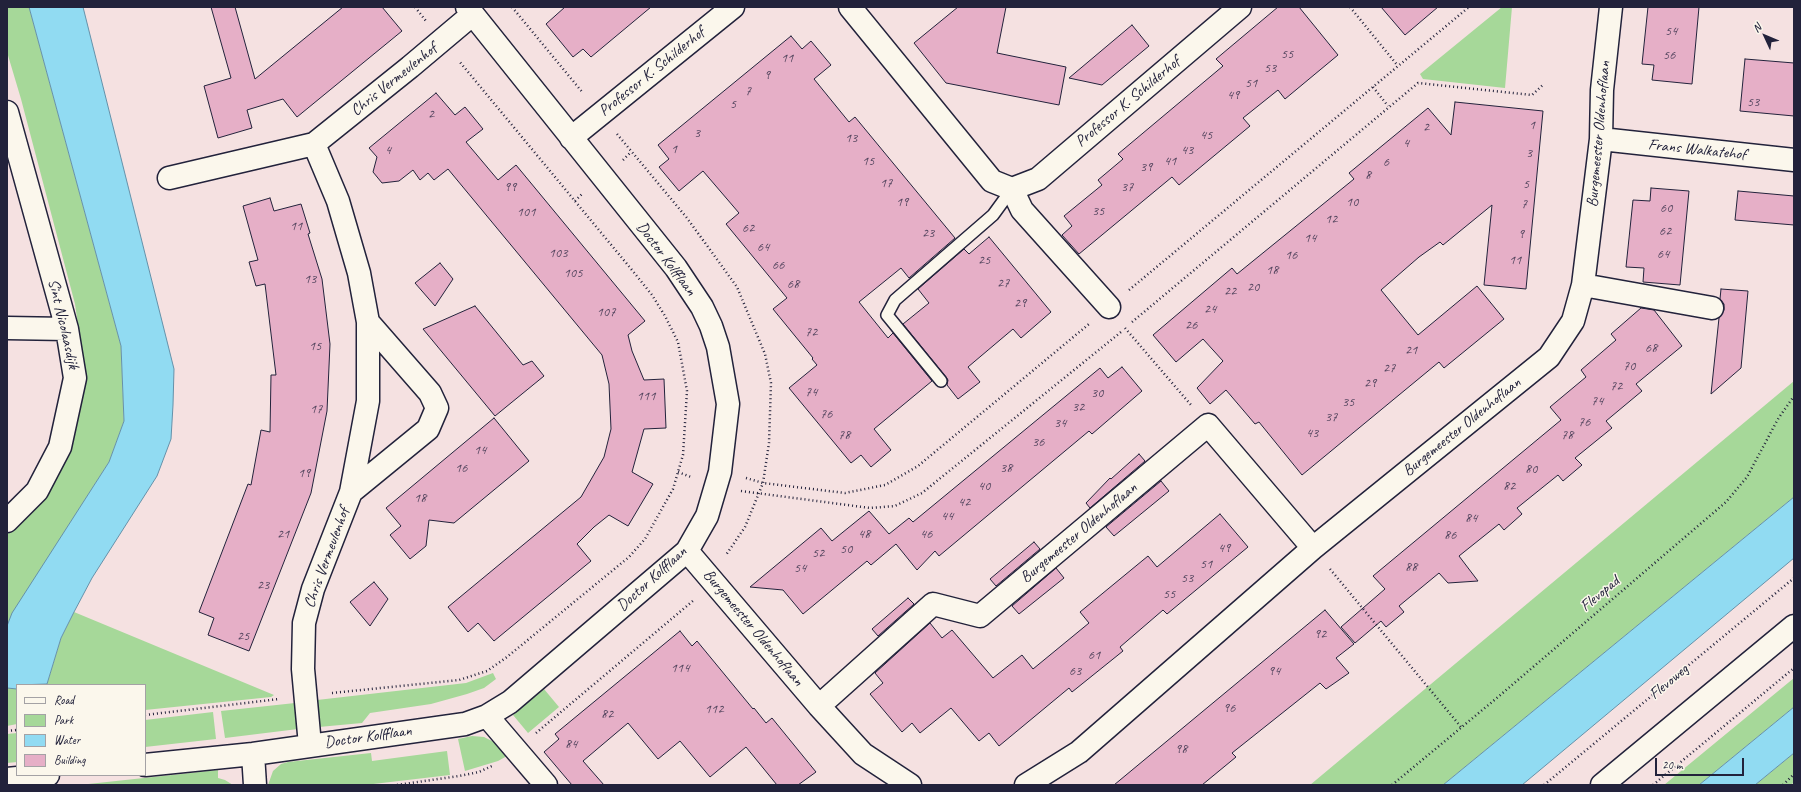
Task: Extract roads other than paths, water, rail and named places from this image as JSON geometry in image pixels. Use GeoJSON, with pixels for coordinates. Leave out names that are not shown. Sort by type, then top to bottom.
{"type":"FeatureCollection","features":[{"type":"Feature","properties":{"kind":"street","name":"Professor K. Schilderhof"},"geometry":{"type":"LineString","coordinates":[[571,138],[732,7]]}},
{"type":"Feature","properties":{"kind":"street"},"geometry":{"type":"LineString","coordinates":[[850,7],[992,181],[1012,189],[1022,210],[1109,308]]}},
{"type":"Feature","properties":{"kind":"street","name":"Professor K. Schilderhof"},"geometry":{"type":"LineString","coordinates":[[1012,189],[1038,179],[1240,7]]}},
{"type":"Feature","properties":{"kind":"street","name":"Burgemeester Oldenhoflaan"},"geometry":{"type":"LineString","coordinates":[[1026,785],[1079,752],[1313,548],[1549,357],[1573,321],[1583,285],[1601,139],[1602,90],[1611,7]]}},
{"type":"Feature","properties":{"kind":"street","name":"Doctor Kolfflaan"},"geometry":{"type":"LineString","coordinates":[[146,765],[253,754],[465,724],[487,716],[510,702],[688,550],[707,516],[720,472],[728,404],[718,347],[702,307],[676,268],[470,10]]}},
{"type":"Feature","properties":{"kind":"street","name":"Chris Vermeulenhof"},"geometry":{"type":"LineString","coordinates":[[169,178],[314,144],[410,67],[470,10]]}},
{"type":"Feature","properties":{"kind":"street","name":"Sint Nicolaasdijk"},"geometry":{"type":"LineString","coordinates":[[7,112],[67,329],[75,378],[60,446],[37,491],[7,521]]}},
{"type":"Feature","properties":{"kind":"street","name":"Frans Walkatehof"},"geometry":{"type":"LineString","coordinates":[[1601,139],[1794,160]]}},
{"type":"Feature","properties":{"kind":"street","name":"Chris Vermeulenhof"},"geometry":{"type":"LineString","coordinates":[[310,745],[303,669],[304,623],[313,589],[351,492],[368,401],[368,322],[359,274],[338,201],[314,144]]}},
{"type":"Feature","properties":{"kind":"street"},"geometry":{"type":"LineString","coordinates":[[1583,285],[1712,308]]}},
{"type":"Feature","properties":{"kind":"street","name":"Chris Vermeulenhof"},"geometry":{"type":"LineString","coordinates":[[351,492],[428,429],[437,408],[430,393],[368,322]]}},
{"type":"Feature","properties":{"kind":"street"},"geometry":{"type":"LineString","coordinates":[[7,328],[67,329]]}},
{"type":"Feature","properties":{"kind":"street","name":"Burgemeester Oldenhoflaan"},"geometry":{"type":"LineString","coordinates":[[819,706],[932,604],[980,616],[1208,425],[1313,548]]}},
{"type":"Feature","properties":{"kind":"street","name":"Burgemeester Oldenhoflaan"},"geometry":{"type":"LineString","coordinates":[[688,550],[819,706],[863,754],[910,785]]}},
{"type":"Feature","properties":{"kind":"street"},"geometry":{"type":"LineString","coordinates":[[1602,785],[1794,626]]}},
{"type":"Feature","properties":{"kind":"street"},"geometry":{"type":"LineString","coordinates":[[487,716],[546,785]]}},
{"type":"Feature","properties":{"kind":"street"},"geometry":{"type":"LineString","coordinates":[[253,754],[255,785]]}},
{"type":"Feature","properties":{"kind":"street"},"geometry":{"type":"LineString","coordinates":[[7,779],[38,776]]}},
{"type":"Feature","properties":{"kind":"lane"},"geometry":{"type":"LineString","coordinates":[[940,381],[887,315],[895,300],[993,215],[1012,189]]}},
{"type":"Feature","properties":{"kind":"water"},"geometry":{"type":"Polygon","coordinates":[[[29,7],[83,7],[174,369],[173,405],[171,439],[157,476],[92,578],[74,612],[61,638],[47,684],[16,684],[16,689],[7,688],[7,626],[12,613],[109,462],[124,421],[121,346],[29,7]]]}},
{"type":"Feature","properties":{"kind":"water"},"geometry":{"type":"Polygon","coordinates":[[[1794,497],[1794,558],[1522,785],[1443,785],[1794,497]]]}},
{"type":"Feature","properties":{"kind":"water"},"geometry":{"type":"Polygon","coordinates":[[[1794,707],[1794,753],[1755,785],[1699,785],[1794,707]]]}}]}
